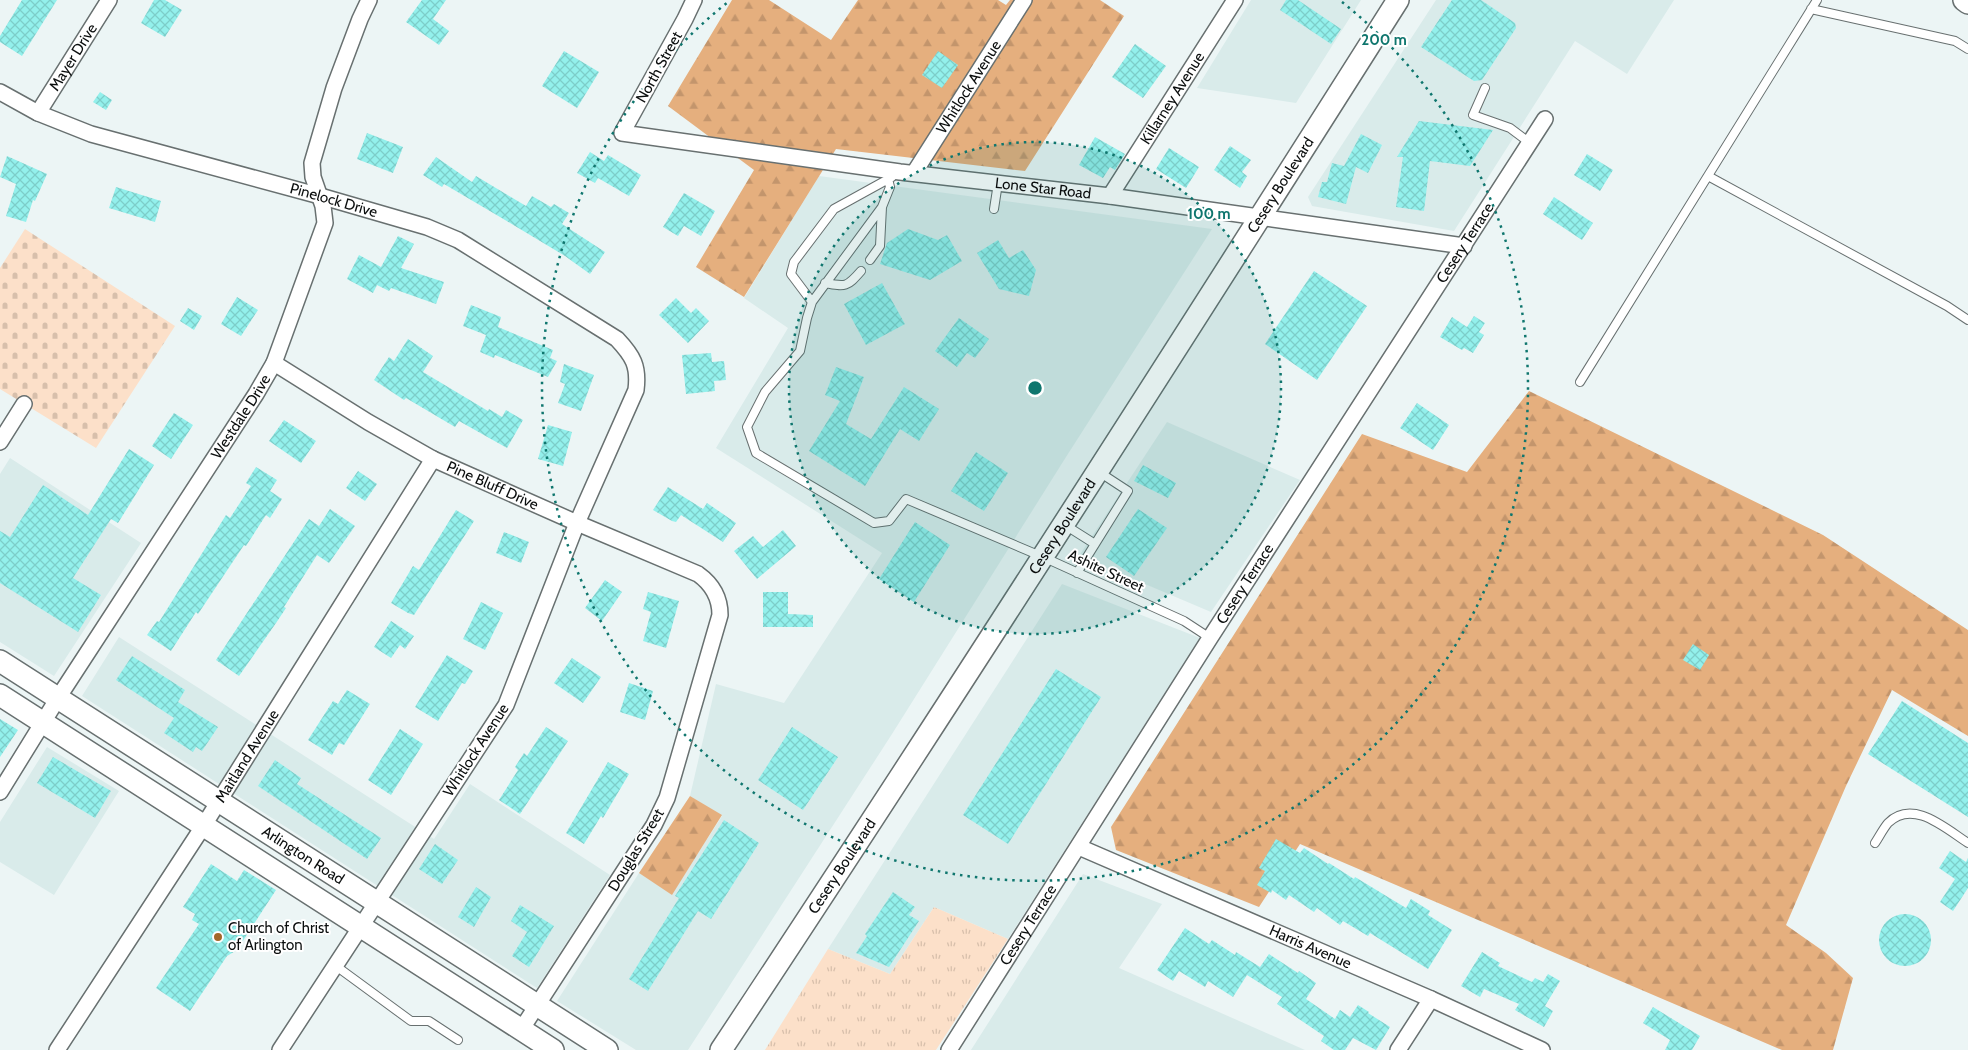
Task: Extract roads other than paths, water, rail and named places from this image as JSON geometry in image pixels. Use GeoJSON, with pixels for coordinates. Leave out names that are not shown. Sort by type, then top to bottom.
{"type":"FeatureCollection","features":[{"type":"Feature","properties":{"kind":"main road","name":"Cesery Boulevard"},"geometry":{"type":"LineString","coordinates":[[721,1050],[838,874],[1043,557],[1398,0]]}},
{"type":"Feature","properties":{"kind":"main road"},"geometry":{"type":"LineString","coordinates":[[1964,0],[1968,3]]}},
{"type":"Feature","properties":{"kind":"main road","name":"Arlington Road"},"geometry":{"type":"LineString","coordinates":[[0,661],[606,1050]]}},
{"type":"Feature","properties":{"kind":"main road","name":"Arlington Road"},"geometry":{"type":"LineString","coordinates":[[0,695],[553,1050]]}},
{"type":"Feature","properties":{"kind":"street","name":"Mayer Drive"},"geometry":{"type":"LineString","coordinates":[[38,113],[109,0]]}},
{"type":"Feature","properties":{"kind":"street","name":"Westdale Drive"},"geometry":{"type":"LineString","coordinates":[[0,792],[58,698],[274,363],[325,223],[323,206],[313,177],[312,163],[334,88],[360,19],[370,0]]}},
{"type":"Feature","properties":{"kind":"street","name":"North Street"},"geometry":{"type":"LineString","coordinates":[[622,133],[685,20],[694,0]]}},
{"type":"Feature","properties":{"kind":"street","name":"Whitlock Avenue"},"geometry":{"type":"LineString","coordinates":[[898,178],[1024,0]]}},
{"type":"Feature","properties":{"kind":"street","name":"Killarney Avenue"},"geometry":{"type":"LineString","coordinates":[[1110,196],[1235,0]]}},
{"type":"Feature","properties":{"kind":"street","name":"Pinelock Drive"},"geometry":{"type":"LineString","coordinates":[[0,92],[38,113],[91,134],[320,196],[427,227],[458,240],[617,338],[631,354],[636,367]]}},
{"type":"Feature","properties":{"kind":"street","name":"Cesery Terrace"},"geometry":{"type":"LineString","coordinates":[[950,1050],[1210,638],[1545,119]]}},
{"type":"Feature","properties":{"kind":"street","name":"Lone Star Road"},"geometry":{"type":"LineString","coordinates":[[622,133],[898,178],[998,183],[1110,196],[1464,246]]}},
{"type":"Feature","properties":{"kind":"street","name":"Pine Bluff Drive"},"geometry":{"type":"LineString","coordinates":[[274,363],[433,460],[698,574],[708,581],[716,594]]}},
{"type":"Feature","properties":{"kind":"street","name":"Whitlock Avenue"},"geometry":{"type":"LineString","coordinates":[[280,1050],[506,705],[577,523],[636,390],[636,367]]}},
{"type":"Feature","properties":{"kind":"street"},"geometry":{"type":"LineString","coordinates":[[0,442],[24,404]]}},
{"type":"Feature","properties":{"kind":"street","name":"Maitland Avenue"},"geometry":{"type":"LineString","coordinates":[[57,1050],[204,825],[433,460]]}},
{"type":"Feature","properties":{"kind":"street","name":"Douglas Street"},"geometry":{"type":"LineString","coordinates":[[521,1030],[654,825],[667,798],[720,615],[720,606],[716,594]]}},
{"type":"Feature","properties":{"kind":"street","name":"Harris Avenue"},"geometry":{"type":"LineString","coordinates":[[1079,847],[1431,999],[1542,1050]]}},
{"type":"Feature","properties":{"kind":"street"},"geometry":{"type":"LineString","coordinates":[[1398,1050],[1431,999]]}},
{"type":"Feature","properties":{"kind":"lane"},"geometry":{"type":"LineString","coordinates":[[1580,382],[1817,0]]}},
{"type":"Feature","properties":{"kind":"lane"},"geometry":{"type":"LineString","coordinates":[[1811,9],[1955,41],[1968,49]]}},
{"type":"Feature","properties":{"kind":"lane"},"geometry":{"type":"LineString","coordinates":[[1485,88],[1473,115],[1510,128],[1530,143]]}},
{"type":"Feature","properties":{"kind":"lane"},"geometry":{"type":"LineString","coordinates":[[1708,176],[1968,320]]}},
{"type":"Feature","properties":{"kind":"lane"},"geometry":{"type":"LineString","coordinates":[[898,178],[882,207],[812,302],[791,274],[794,262],[834,209],[871,187],[898,178]]}},
{"type":"Feature","properties":{"kind":"lane"},"geometry":{"type":"LineString","coordinates":[[994,209],[998,183]]}},
{"type":"Feature","properties":{"kind":"lane"},"geometry":{"type":"LineString","coordinates":[[870,260],[880,246],[882,207]]}},
{"type":"Feature","properties":{"kind":"lane"},"geometry":{"type":"LineString","coordinates":[[825,284],[849,285],[862,271]]}},
{"type":"Feature","properties":{"kind":"lane","name":"Ashite Street"},"geometry":{"type":"LineString","coordinates":[[812,302],[800,351],[765,392],[747,427],[756,453],[874,523],[889,521],[906,499],[1043,557],[1184,622],[1210,638]]}},
{"type":"Feature","properties":{"kind":"lane"},"geometry":{"type":"LineString","coordinates":[[1077,573],[1128,491],[1097,471]]}},
{"type":"Feature","properties":{"kind":"lane"},"geometry":{"type":"LineString","coordinates":[[1063,524],[1095,544]]}},
{"type":"Feature","properties":{"kind":"lane"},"geometry":{"type":"LineString","coordinates":[[1875,843],[1888,823],[1899,816],[1912,813],[1923,815],[1968,843]]}},
{"type":"Feature","properties":{"kind":"lane"},"geometry":{"type":"LineString","coordinates":[[336,966],[411,1021],[429,1021],[458,1040]]}},
{"type":"Feature","properties":{"kind":"place","name":"Church of Christ of Arlington"},"geometry":{"type":"Point","coordinates":[218,937]}}]}
